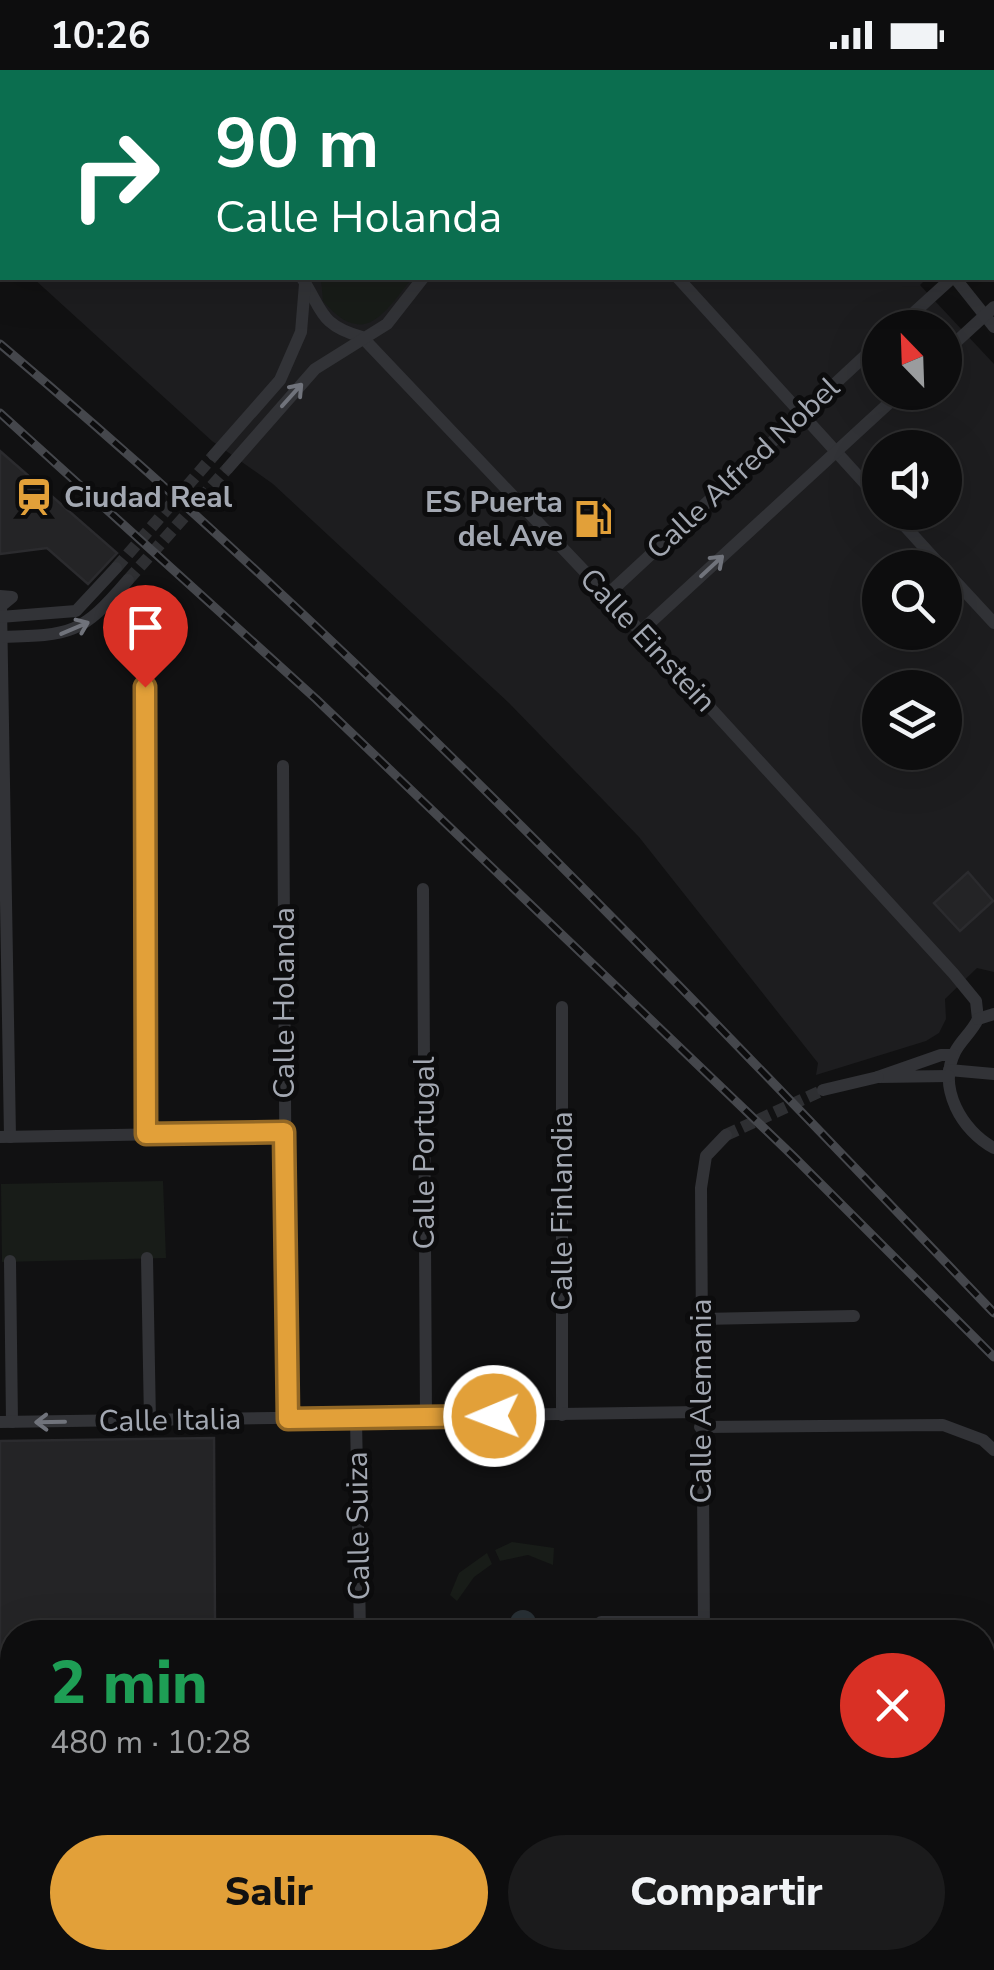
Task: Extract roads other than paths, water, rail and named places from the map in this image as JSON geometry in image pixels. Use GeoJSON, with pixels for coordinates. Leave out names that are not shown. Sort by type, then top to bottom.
{"type":"FeatureCollection","features":[{"type":"Feature","properties":{"kind":"street"},"geometry":{"type":"LineString","coordinates":[[214,455],[280,380],[301,332],[305,280]]}},
{"type":"Feature","properties":{"kind":"street","name":"Calle Einstein"},"geometry":{"type":"LineString","coordinates":[[306,280],[316,310],[340,330],[362,336],[607,594],[970,992],[978,1020]]}},
{"type":"Feature","properties":{"kind":"street"},"geometry":{"type":"LineString","coordinates":[[228,468],[315,369],[362,336],[387,324],[422,280]]}},
{"type":"Feature","properties":{"kind":"street"},"geometry":{"type":"LineString","coordinates":[[680,280],[862,480]]}},
{"type":"Feature","properties":{"kind":"street"},"geometry":{"type":"LineString","coordinates":[[917,310],[951,280]]}},
{"type":"Feature","properties":{"kind":"street"},"geometry":{"type":"LineString","coordinates":[[955,280],[991,317],[962,339]]}},
{"type":"Feature","properties":{"kind":"street","name":"Calle Alfred Nobel"},"geometry":{"type":"LineString","coordinates":[[607,594],[862,358]]}},
{"type":"Feature","properties":{"kind":"street","name":"Calle Alfred Nobel"},"geometry":{"type":"LineString","coordinates":[[640,632],[882,410]]}},
{"type":"Feature","properties":{"kind":"street"},"geometry":{"type":"LineString","coordinates":[[908,530],[927,550]]}},
{"type":"Feature","properties":{"kind":"street"},"geometry":{"type":"LineString","coordinates":[[1,611],[76,611],[116,568]]}},
{"type":"Feature","properties":{"kind":"street"},"geometry":{"type":"LineString","coordinates":[[1,637],[69,634],[94,618],[128,580]]}},
{"type":"Feature","properties":{"kind":"street"},"geometry":{"type":"LineString","coordinates":[[962,588],[994,623]]}},
{"type":"Feature","properties":{"kind":"street"},"geometry":{"type":"LineString","coordinates":[[0,596],[12,597],[1,611],[5,1137],[284,1132]]}},
{"type":"Feature","properties":{"kind":"street"},"geometry":{"type":"LineString","coordinates":[[145,650],[146,1134]]}},
{"type":"Feature","properties":{"kind":"street","name":"Calle Holanda"},"geometry":{"type":"LineString","coordinates":[[282,766],[288,1419]]}},
{"type":"Feature","properties":{"kind":"street","name":"Calle Portugal"},"geometry":{"type":"LineString","coordinates":[[423,889],[426,1417]]}},
{"type":"Feature","properties":{"kind":"street","name":"Calle Finlandia"},"geometry":{"type":"LineString","coordinates":[[562,1006],[562,1415]]}},
{"type":"Feature","properties":{"kind":"street"},"geometry":{"type":"LineString","coordinates":[[994,1014],[978,1020],[954,1055],[949,1073],[962,1119],[994,1148]]}},
{"type":"Feature","properties":{"kind":"street"},"geometry":{"type":"LineString","coordinates":[[823,1090],[878,1077],[941,1055],[954,1055]]}},
{"type":"Feature","properties":{"kind":"street"},"geometry":{"type":"LineString","coordinates":[[878,1077],[994,1074]]}},
{"type":"Feature","properties":{"kind":"street","name":"Calle Alemania"},"geometry":{"type":"LineString","coordinates":[[704,1620],[700,1419],[702,1169],[706,1156],[726,1135]]}},
{"type":"Feature","properties":{"kind":"street"},"geometry":{"type":"LineString","coordinates":[[147,1258],[150,1420]]}},
{"type":"Feature","properties":{"kind":"street"},"geometry":{"type":"LineString","coordinates":[[6,1422],[10,1261]]}},
{"type":"Feature","properties":{"kind":"street"},"geometry":{"type":"LineString","coordinates":[[700,1319],[854,1316]]}},
{"type":"Feature","properties":{"kind":"street","name":"Calle Italia"},"geometry":{"type":"LineString","coordinates":[[6,1422],[562,1415],[943,1424],[983,1440],[994,1450]]}},
{"type":"Feature","properties":{"kind":"street","name":"Calle Suiza"},"geometry":{"type":"LineString","coordinates":[[356,1418],[360,1620]]}},
{"type":"Feature","properties":{"kind":"tunnel"},"geometry":{"type":"LineString","coordinates":[[116,568],[214,455]]}},
{"type":"Feature","properties":{"kind":"tunnel"},"geometry":{"type":"LineString","coordinates":[[128,580],[228,468]]}},
{"type":"Feature","properties":{"kind":"tunnel"},"geometry":{"type":"LineString","coordinates":[[726,1135],[823,1090]]}},
{"type":"Feature","properties":{"kind":"railway"},"geometry":{"type":"LineString","coordinates":[[0,344],[132,457],[386,693],[632,938],[994,1313]]}},
{"type":"Feature","properties":{"kind":"railway"},"geometry":{"type":"LineString","coordinates":[[0,413],[316,699],[793,1156],[994,1357]]}},
{"type":"Feature","properties":{"kind":"place","name":"Ciudad Real"},"geometry":{"type":"Point","coordinates":[34,497]}},
{"type":"Feature","properties":{"kind":"place","name":"ES Puerta del Ave"},"geometry":{"type":"Point","coordinates":[593,519]}}]}
